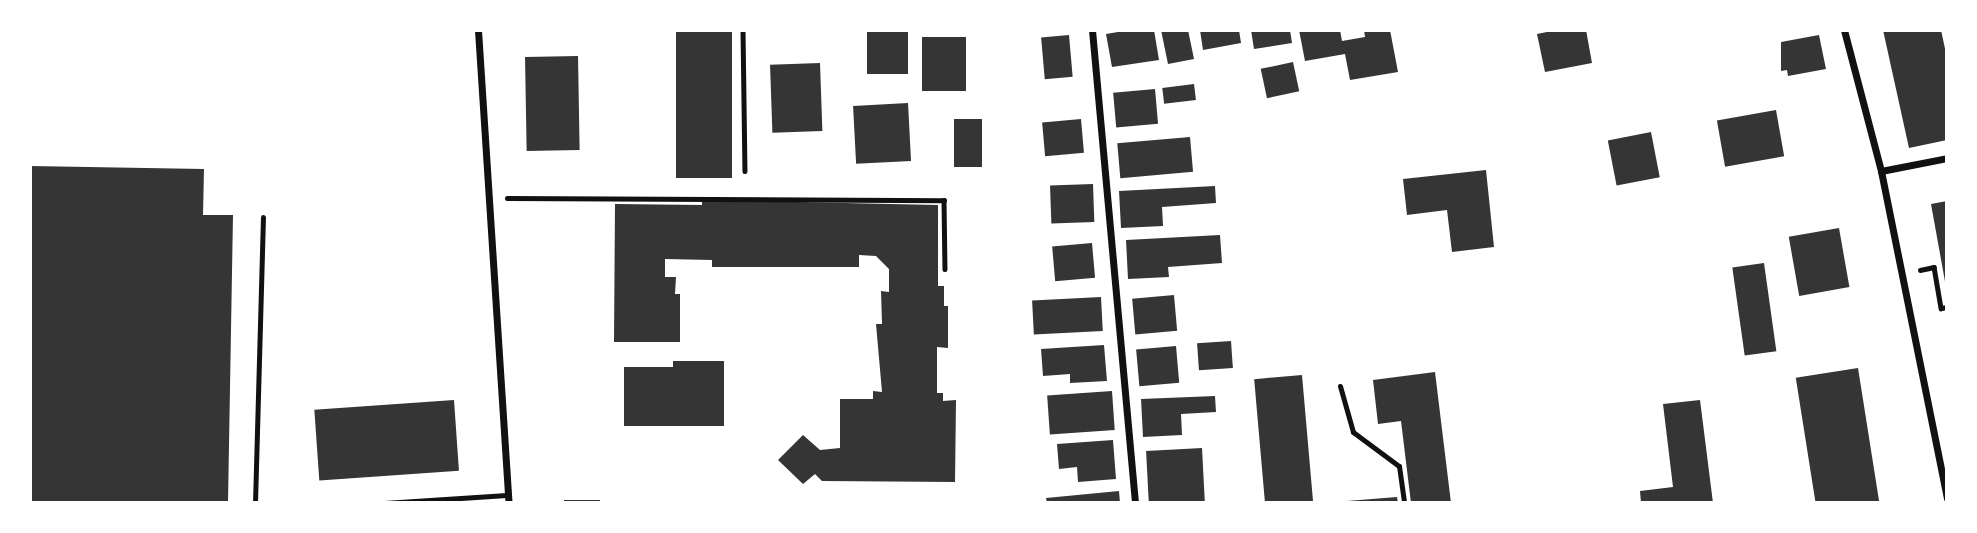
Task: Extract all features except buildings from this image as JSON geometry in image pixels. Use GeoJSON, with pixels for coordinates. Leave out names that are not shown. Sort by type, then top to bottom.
{"type":"FeatureCollection","features":[{"type":"Feature","properties":{"kind":"street"},"geometry":{"type":"LineString","coordinates":[[478,30],[508,499]]}},
{"type":"Feature","properties":{"kind":"street"},"geometry":{"type":"LineString","coordinates":[[1092,30],[1135,503]]}},
{"type":"Feature","properties":{"kind":"street"},"geometry":{"type":"LineString","coordinates":[[1844,30],[1881,171],[1947,498]]}},
{"type":"Feature","properties":{"kind":"street"},"geometry":{"type":"LineString","coordinates":[[1881,171],[1947,158]]}},
{"type":"Feature","properties":{"kind":"lane"},"geometry":{"type":"LineString","coordinates":[[255,503],[263,217]]}},
{"type":"Feature","properties":{"kind":"lane"},"geometry":{"type":"LineString","coordinates":[[1340,386],[1353,432],[1399,466],[1404,503]]}},
{"type":"Feature","properties":{"kind":"lane"},"geometry":{"type":"LineString","coordinates":[[384,503],[508,499]]}},
{"type":"Feature","properties":{"kind":"path"},"geometry":{"type":"LineString","coordinates":[[743,30],[745,171]]}},
{"type":"Feature","properties":{"kind":"path"},"geometry":{"type":"LineString","coordinates":[[489,198],[944,200],[945,270]]}},
{"type":"Feature","properties":{"kind":"path"},"geometry":{"type":"LineString","coordinates":[[1902,273],[1934,267],[1941,308],[1947,307]]}}]}
